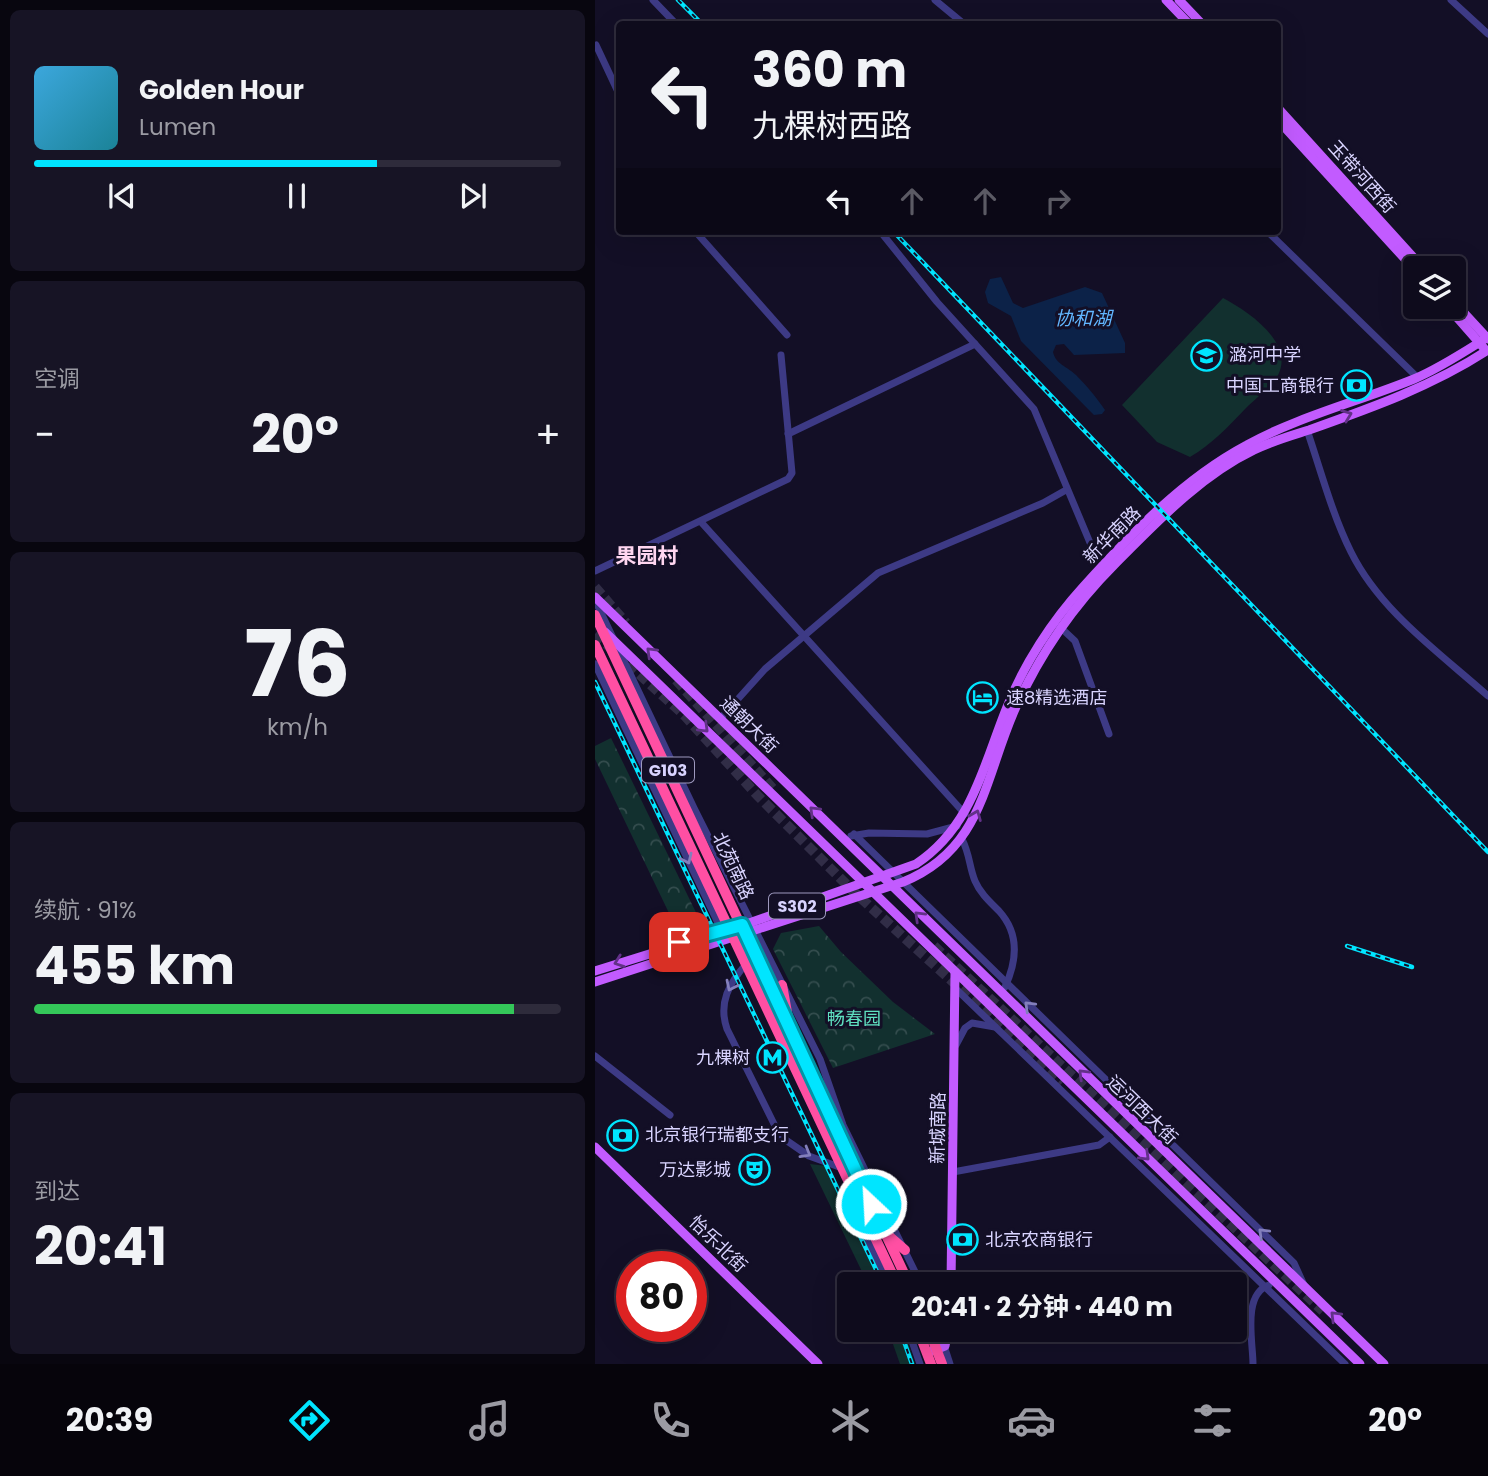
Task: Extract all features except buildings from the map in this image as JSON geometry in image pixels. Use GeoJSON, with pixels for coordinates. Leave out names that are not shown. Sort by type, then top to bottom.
{"type":"FeatureCollection","features":[{"type":"Feature","properties":{"kind":"highway","name":"北苑南路"},"geometry":{"type":"LineString","coordinates":[[595,615],[903,1272]]}},
{"type":"Feature","properties":{"kind":"highway","name":"北苑南路"},"geometry":{"type":"LineString","coordinates":[[595,645],[667,794],[744,929],[747,963],[891,1272]]}},
{"type":"Feature","properties":{"kind":"highway"},"geometry":{"type":"LineString","coordinates":[[667,794],[671,821]]}},
{"type":"Feature","properties":{"kind":"highway"},"geometry":{"type":"LineString","coordinates":[[782,985],[790,1031]]}},
{"type":"Feature","properties":{"kind":"highway"},"geometry":{"type":"LineString","coordinates":[[882,1229],[905,1250]]}},
{"type":"Feature","properties":{"kind":"highway"},"geometry":{"type":"LineString","coordinates":[[930,1342],[937,1349]]}},
{"type":"Feature","properties":{"kind":"highway"},"geometry":{"type":"LineString","coordinates":[[934,1342],[942,1364]]}},
{"type":"Feature","properties":{"kind":"highway"},"geometry":{"type":"LineString","coordinates":[[931,1364],[937,1349]]}},
{"type":"Feature","properties":{"kind":"main road"},"geometry":{"type":"LineString","coordinates":[[1165,0],[1186,21]]}},
{"type":"Feature","properties":{"kind":"main road"},"geometry":{"type":"LineString","coordinates":[[1179,0],[1199,21]]}},
{"type":"Feature","properties":{"kind":"main road","name":"玉带河西街"},"geometry":{"type":"LineString","coordinates":[[1281,111],[1412,256]]}},
{"type":"Feature","properties":{"kind":"main road","name":"玉带河西街"},"geometry":{"type":"LineString","coordinates":[[1281,124],[1403,257]]}},
{"type":"Feature","properties":{"kind":"main road"},"geometry":{"type":"LineString","coordinates":[[1466,316],[1486,339],[1487,352]]}},
{"type":"Feature","properties":{"kind":"main road"},"geometry":{"type":"LineString","coordinates":[[1462,319],[1486,339]]}},
{"type":"Feature","properties":{"kind":"main road","name":"新华南路"},"geometry":{"type":"LineString","coordinates":[[879,877],[929,855],[958,826],[1008,705],[1048,631],[1083,587],[1165,504],[1201,474],[1248,444],[1417,377],[1486,339]]}},
{"type":"Feature","properties":{"kind":"main road","name":"新华南路"},"geometry":{"type":"LineString","coordinates":[[888,886],[936,866],[962,839],[974,820],[1016,708],[1060,627],[1116,563],[1197,486],[1252,450],[1436,380],[1487,352]]}},
{"type":"Feature","properties":{"kind":"main road","name":"通朝大街"},"geometry":{"type":"LineString","coordinates":[[595,598],[879,877]]}},
{"type":"Feature","properties":{"kind":"main road","name":"通朝大街"},"geometry":{"type":"LineString","coordinates":[[599,626],[871,891]]}},
{"type":"Feature","properties":{"kind":"main road","name":"S302"},"geometry":{"type":"LineString","coordinates":[[595,982],[879,877]]}},
{"type":"Feature","properties":{"kind":"main road","name":"运河西大街"},"geometry":{"type":"LineString","coordinates":[[879,877],[1384,1364]]}},
{"type":"Feature","properties":{"kind":"main road","name":"S302"},"geometry":{"type":"LineString","coordinates":[[595,971],[888,886]]}},
{"type":"Feature","properties":{"kind":"main road","name":"运河西大街"},"geometry":{"type":"LineString","coordinates":[[871,891],[1360,1364]]}},
{"type":"Feature","properties":{"kind":"main road","name":"新城南路"},"geometry":{"type":"LineString","coordinates":[[951,1272],[955,972]]}},
{"type":"Feature","properties":{"kind":"main road","name":"怡乐北街"},"geometry":{"type":"LineString","coordinates":[[595,1146],[818,1364]]}},
{"type":"Feature","properties":{"kind":"main road","name":"怡乐北街"},"geometry":{"type":"LineString","coordinates":[[595,1154],[812,1364]]}},
{"type":"Feature","properties":{"kind":"main road"},"geometry":{"type":"LineString","coordinates":[[937,1349],[941,1342]]}},
{"type":"Feature","properties":{"kind":"street"},"geometry":{"type":"LineString","coordinates":[[653,0],[674,21]]}},
{"type":"Feature","properties":{"kind":"street"},"geometry":{"type":"LineString","coordinates":[[935,0],[960,21]]}},
{"type":"Feature","properties":{"kind":"street"},"geometry":{"type":"LineString","coordinates":[[1451,0],[1488,34]]}},
{"type":"Feature","properties":{"kind":"street"},"geometry":{"type":"LineString","coordinates":[[596,46],[616,88]]}},
{"type":"Feature","properties":{"kind":"street"},"geometry":{"type":"LineString","coordinates":[[699,235],[787,335]]}},
{"type":"Feature","properties":{"kind":"street"},"geometry":{"type":"LineString","coordinates":[[883,235],[937,302],[1034,409],[1096,557]]}},
{"type":"Feature","properties":{"kind":"street"},"geometry":{"type":"LineString","coordinates":[[1271,235],[1417,377]]}},
{"type":"Feature","properties":{"kind":"street"},"geometry":{"type":"LineString","coordinates":[[788,434],[975,344]]}},
{"type":"Feature","properties":{"kind":"street"},"geometry":{"type":"LineString","coordinates":[[595,571],[788,479],[792,473],[781,355]]}},
{"type":"Feature","properties":{"kind":"street"},"geometry":{"type":"LineString","coordinates":[[1307,430],[1339,526],[1366,577],[1409,625],[1488,696]]}},
{"type":"Feature","properties":{"kind":"street"},"geometry":{"type":"LineString","coordinates":[[720,719],[765,669],[878,573],[1043,503],[1066,490]]}},
{"type":"Feature","properties":{"kind":"street"},"geometry":{"type":"LineString","coordinates":[[701,522],[965,814]]}},
{"type":"Feature","properties":{"kind":"street"},"geometry":{"type":"LineString","coordinates":[[595,598],[744,929],[782,985],[824,1067],[843,1125],[915,1272]]}},
{"type":"Feature","properties":{"kind":"street"},"geometry":{"type":"LineString","coordinates":[[1060,627],[1075,642],[1109,734]]}},
{"type":"Feature","properties":{"kind":"street"},"geometry":{"type":"LineString","coordinates":[[595,664],[718,923],[744,929]]}},
{"type":"Feature","properties":{"kind":"street"},"geometry":{"type":"LineString","coordinates":[[844,841],[854,834],[927,834],[958,826]]}},
{"type":"Feature","properties":{"kind":"street"},"geometry":{"type":"LineString","coordinates":[[854,834],[1294,1263],[1304,1285]]}},
{"type":"Feature","properties":{"kind":"street"},"geometry":{"type":"LineString","coordinates":[[962,839],[972,857],[975,881],[1008,924],[1013,938],[1014,962],[1001,995]]}},
{"type":"Feature","properties":{"kind":"street"},"geometry":{"type":"LineString","coordinates":[[747,963],[731,984],[724,1002],[727,1029],[780,1136],[809,1156],[842,1168]]}},
{"type":"Feature","properties":{"kind":"street"},"geometry":{"type":"LineString","coordinates":[[955,988],[1345,1364]]}},
{"type":"Feature","properties":{"kind":"street"},"geometry":{"type":"LineString","coordinates":[[955,1049],[960,1035],[972,1024],[996,1027]]}},
{"type":"Feature","properties":{"kind":"street"},"geometry":{"type":"LineString","coordinates":[[595,1056],[670,1115]]}},
{"type":"Feature","properties":{"kind":"street"},"geometry":{"type":"LineString","coordinates":[[953,1172],[1099,1145],[1110,1137]]}},
{"type":"Feature","properties":{"kind":"street"},"geometry":{"type":"LineString","coordinates":[[1190,1163],[1215,1200]]}},
{"type":"Feature","properties":{"kind":"street"},"geometry":{"type":"LineString","coordinates":[[851,1188],[860,1224],[882,1272]]}},
{"type":"Feature","properties":{"kind":"street"},"geometry":{"type":"LineString","coordinates":[[1254,1364],[1252,1303],[1264,1286],[1277,1283]]}},
{"type":"Feature","properties":{"kind":"street"},"geometry":{"type":"LineString","coordinates":[[912,1342],[920,1364]]}},
{"type":"Feature","properties":{"kind":"street"},"geometry":{"type":"LineString","coordinates":[[938,1342],[937,1349],[950,1364]]}},
{"type":"Feature","properties":{"kind":"green space"},"geometry":{"type":"Polygon","coordinates":[[[1223,298],[1265,328],[1279,349],[1282,361],[1277,378],[1269,387],[1219,435],[1190,457],[1157,442],[1122,405],[1223,298]]]}},
{"type":"Feature","properties":{"kind":"green space"},"geometry":{"type":"Polygon","coordinates":[[[611,738],[705,931],[681,938],[595,759],[595,746],[611,738]]]}},
{"type":"Feature","properties":{"kind":"green space","name":"畅春园"},"geometry":{"type":"Polygon","coordinates":[[[819,926],[841,952],[893,1002],[935,1034],[833,1068],[773,949],[781,933],[819,926]]]}},
{"type":"Feature","properties":{"kind":"green space"},"geometry":{"type":"Polygon","coordinates":[[[810,1164],[827,1166],[878,1272],[862,1272],[810,1164]]]}},
{"type":"Feature","properties":{"kind":"green space"},"geometry":{"type":"Polygon","coordinates":[[[892,1342],[908,1342],[915,1364],[900,1364],[892,1342]]]}},
{"type":"Feature","properties":{"kind":"water","name":"协和湖"},"geometry":{"type":"Polygon","coordinates":[[[1001,277],[1013,303],[1023,308],[1085,287],[1102,293],[1125,343],[1125,353],[1074,355],[1064,344],[1056,345],[1053,352],[1059,363],[1076,375],[1095,396],[1105,410],[1102,414],[1094,415],[1021,341],[1011,316],[988,303],[985,292],[990,279],[1001,277]]]}},
{"type":"Feature","properties":{"kind":"tunnel"},"geometry":{"type":"LineString","coordinates":[[595,587],[626,623]]}},
{"type":"Feature","properties":{"kind":"tunnel"},"geometry":{"type":"LineString","coordinates":[[595,634],[684,715],[757,795],[853,891],[1063,1082]]}},
{"type":"Feature","properties":{"kind":"tunnel"},"geometry":{"type":"LineString","coordinates":[[676,680],[775,791]]}},
{"type":"Feature","properties":{"kind":"tunnel"},"geometry":{"type":"LineString","coordinates":[[934,946],[1323,1311]]}},
{"type":"Feature","properties":{"kind":"railway"},"geometry":{"type":"LineString","coordinates":[[678,0],[699,21]]}},
{"type":"Feature","properties":{"kind":"railway"},"geometry":{"type":"LineString","coordinates":[[897,235],[1488,852]]}},
{"type":"Feature","properties":{"kind":"railway"},"geometry":{"type":"LineString","coordinates":[[595,682],[877,1272]]}},
{"type":"Feature","properties":{"kind":"railway"},"geometry":{"type":"LineString","coordinates":[[1347,946],[1412,967]]}},
{"type":"Feature","properties":{"kind":"railway"},"geometry":{"type":"LineString","coordinates":[[904,1342],[912,1364]]}},
{"type":"Feature","properties":{"kind":"place","name":"潞河中学"},"geometry":{"type":"Point","coordinates":[1206,355]}},
{"type":"Feature","properties":{"kind":"place","name":"中国工商银行"},"geometry":{"type":"Point","coordinates":[1357,386]}},
{"type":"Feature","properties":{"kind":"place","name":"速8精选酒店"},"geometry":{"type":"Point","coordinates":[983,698]}},
{"type":"Feature","properties":{"kind":"place","name":"九棵树"},"geometry":{"type":"Point","coordinates":[773,1058]}},
{"type":"Feature","properties":{"kind":"place","name":"北京银行瑞都支行"},"geometry":{"type":"Point","coordinates":[622,1135]}},
{"type":"Feature","properties":{"kind":"place","name":"万达影城"},"geometry":{"type":"Point","coordinates":[754,1170]}},
{"type":"Feature","properties":{"kind":"place","name":"北京农商银行"},"geometry":{"type":"Point","coordinates":[962,1240]}},
{"type":"Feature","properties":{"kind":"district","name":"果园村"},"geometry":{"type":"Point","coordinates":[647,556]}},
{"type":"Feature","properties":{"kind":"route"},"geometry":{"type":"LineString","coordinates":[[679,942],[742,925],[871,1204]]}}]}
